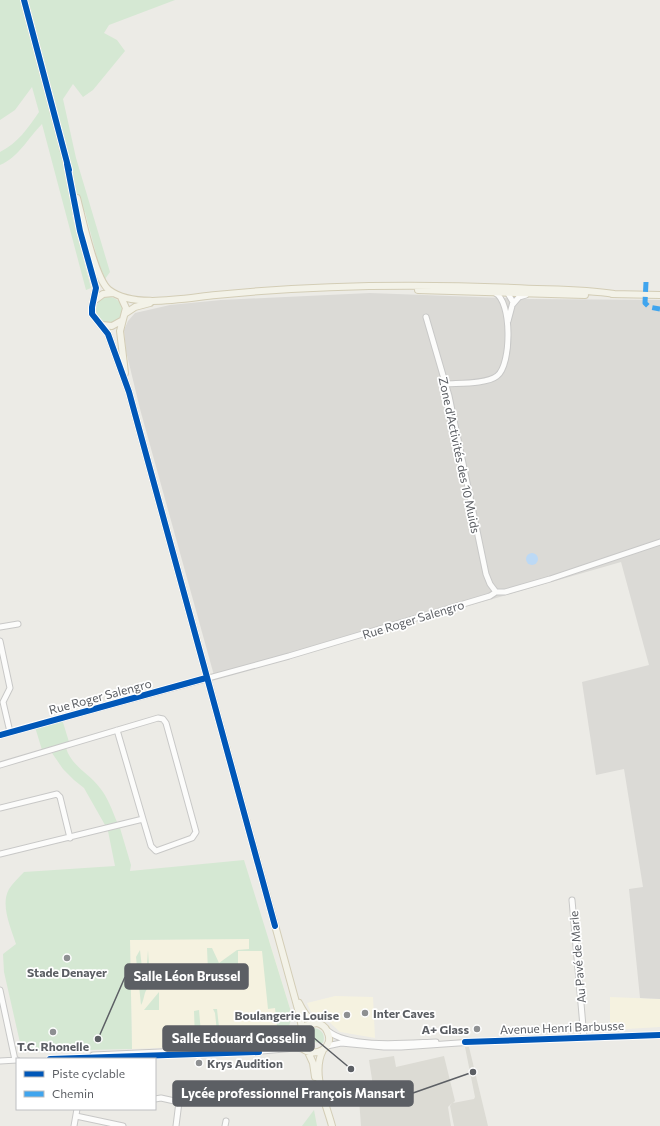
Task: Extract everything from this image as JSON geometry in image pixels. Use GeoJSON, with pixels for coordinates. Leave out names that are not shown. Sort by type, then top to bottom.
{"type":"FeatureCollection","features":[{"type":"Feature","properties":{"kind":"main road"},"geometry":{"type":"LineString","coordinates":[[24,0],[67,164],[97,270],[106,287],[121,298],[126,305],[126,313],[122,321],[120,342],[129,392]]}},
{"type":"Feature","properties":{"kind":"main road"},"geometry":{"type":"LineString","coordinates":[[67,164],[80,231],[96,286],[92,313],[96,321],[102,325],[111,327],[122,321]]}},
{"type":"Feature","properties":{"kind":"main road"},"geometry":{"type":"LineString","coordinates":[[121,298],[140,300],[175,299],[257,292],[395,285],[515,288],[660,296]]}},
{"type":"Feature","properties":{"kind":"main road"},"geometry":{"type":"LineString","coordinates":[[372,287],[530,294],[614,294]]}},
{"type":"Feature","properties":{"kind":"main road"},"geometry":{"type":"LineString","coordinates":[[95,300],[103,294],[113,293]]}},
{"type":"Feature","properties":{"kind":"main road"},"geometry":{"type":"LineString","coordinates":[[126,313],[140,305],[175,299]]}},
{"type":"Feature","properties":{"kind":"main road"},"geometry":{"type":"LineString","coordinates":[[102,325],[110,339],[129,392],[206,678],[295,997],[302,1028]]}},
{"type":"Feature","properties":{"kind":"main road"},"geometry":{"type":"LineString","coordinates":[[295,997],[308,1018],[322,1025],[328,1031],[329,1040],[320,1057],[319,1075],[332,1126]]}},
{"type":"Feature","properties":{"kind":"main road"},"geometry":{"type":"LineString","coordinates":[[316,1023],[309,1023],[302,1028],[299,1035],[299,1043],[313,1064],[328,1126]]}},
{"type":"Feature","properties":{"kind":"main road"},"geometry":{"type":"LineString","coordinates":[[305,1051],[315,1053],[325,1048]]}},
{"type":"Feature","properties":{"kind":"street"},"geometry":{"type":"LineString","coordinates":[[501,288],[509,293],[513,304]]}},
{"type":"Feature","properties":{"kind":"street"},"geometry":{"type":"LineString","coordinates":[[508,322],[505,305],[506,298],[515,288]]}},
{"type":"Feature","properties":{"kind":"street"},"geometry":{"type":"LineString","coordinates":[[494,292],[500,296],[505,305]]}},
{"type":"Feature","properties":{"kind":"street"},"geometry":{"type":"LineString","coordinates":[[446,384],[487,380],[500,374],[506,360],[508,322],[513,304],[519,297],[530,294]]}},
{"type":"Feature","properties":{"kind":"street","name":"Zone d'Activités des 10 Muids"},"geometry":{"type":"LineString","coordinates":[[426,317],[446,384],[486,574],[490,584],[496,592]]}},
{"type":"Feature","properties":{"kind":"street","name":"Rue Roger Salengro"},"geometry":{"type":"LineString","coordinates":[[0,735],[368,633],[490,596],[496,592],[505,592],[660,542]]}},
{"type":"Feature","properties":{"kind":"street"},"geometry":{"type":"LineString","coordinates":[[0,627],[18,624]]}},
{"type":"Feature","properties":{"kind":"street"},"geometry":{"type":"LineString","coordinates":[[0,641],[10,688],[3,702],[10,732]]}},
{"type":"Feature","properties":{"kind":"street"},"geometry":{"type":"LineString","coordinates":[[0,765],[117,730],[158,718],[165,721],[196,834],[192,838],[156,851],[151,846],[117,730]]}},
{"type":"Feature","properties":{"kind":"street"},"geometry":{"type":"LineString","coordinates":[[0,808],[57,794],[60,797],[70,838]]}},
{"type":"Feature","properties":{"kind":"street"},"geometry":{"type":"LineString","coordinates":[[0,854],[143,819]]}},
{"type":"Feature","properties":{"kind":"street","name":"Au Pavé de Marle"},"geometry":{"type":"LineString","coordinates":[[572,900],[584,1038]]}},
{"type":"Feature","properties":{"kind":"street"},"geometry":{"type":"LineString","coordinates":[[0,990],[2,1010],[16,1060],[0,1061]]}},
{"type":"Feature","properties":{"kind":"street","name":"Avenue Henri Barbusse"},"geometry":{"type":"LineString","coordinates":[[328,1031],[343,1039],[379,1043],[466,1042],[660,1035]]}},
{"type":"Feature","properties":{"kind":"street"},"geometry":{"type":"LineString","coordinates":[[89,1058],[119,1053],[272,1047],[289,1043],[299,1035]]}},
{"type":"Feature","properties":{"kind":"street","name":"Avenue Henri Barbusse"},"geometry":{"type":"LineString","coordinates":[[325,1048],[341,1043],[384,1047],[466,1042]]}},
{"type":"Feature","properties":{"kind":"street"},"geometry":{"type":"LineString","coordinates":[[77,1058],[255,1052],[297,1048],[305,1051]]}},
{"type":"Feature","properties":{"kind":"street"},"geometry":{"type":"LineString","coordinates":[[156,1099],[161,1098],[179,1102],[180,1106],[176,1126]]}},
{"type":"Feature","properties":{"kind":"street"},"geometry":{"type":"LineString","coordinates":[[74,1126],[77,1110]]}},
{"type":"Feature","properties":{"kind":"street"},"geometry":{"type":"LineString","coordinates":[[76,1116],[123,1126]]}},
{"type":"Feature","properties":{"kind":"shaded area"},"geometry":{"type":"Polygon","coordinates":[[[370,293],[530,299],[660,300],[660,999],[640,998],[629,889],[643,887],[624,769],[596,775],[582,682],[649,665],[621,562],[215,679],[140,409],[126,351],[124,330],[128,321],[135,313],[170,305],[221,300],[370,293]]]}},
{"type":"Feature","properties":{"kind":"shaded area"},"geometry":{"type":"Polygon","coordinates":[[[235,938],[269,940],[292,1015],[287,1035],[272,1043],[132,1049],[130,940],[235,938]]]}},
{"type":"Feature","properties":{"kind":"shaded area"},"geometry":{"type":"Polygon","coordinates":[[[335,996],[373,997],[375,1038],[340,1032],[326,1019],[311,1012],[307,1003],[335,996]]]}},
{"type":"Feature","properties":{"kind":"shaded area"},"geometry":{"type":"Polygon","coordinates":[[[610,997],[660,999],[660,1027],[610,1030],[610,997]]]}},
{"type":"Feature","properties":{"kind":"shaded area"},"geometry":{"type":"Polygon","coordinates":[[[465,1047],[469,1047],[488,1126],[454,1126],[450,1106],[452,1103],[448,1107],[451,1126],[361,1126],[359,1099],[374,1092],[369,1060],[394,1056],[396,1067],[444,1056],[455,1101],[453,1103],[474,1099],[475,1097],[465,1047]]]}},
{"type":"Feature","properties":{"kind":"green space"},"geometry":{"type":"Polygon","coordinates":[[[0,0],[175,0],[109,25],[104,33],[117,40],[125,51],[93,90],[83,97],[73,84],[63,99],[76,158],[110,272],[105,279],[98,261],[85,212],[72,215],[91,288],[86,290],[42,124],[13,157],[0,165],[0,152],[17,140],[39,112],[32,87],[15,110],[0,120],[0,0]]]}},
{"type":"Feature","properties":{"kind":"green space"},"geometry":{"type":"Polygon","coordinates":[[[109,297],[118,301],[122,310],[118,319],[109,323],[100,319],[96,310],[100,301],[109,297]]]}},
{"type":"Feature","properties":{"kind":"green space"},"geometry":{"type":"Polygon","coordinates":[[[62,719],[69,742],[42,750],[35,727],[62,719]]]}},
{"type":"Feature","properties":{"kind":"green space"},"geometry":{"type":"Polygon","coordinates":[[[66,748],[76,765],[96,783],[103,792],[110,804],[117,822],[105,825],[84,788],[63,769],[52,753],[66,748]]]}},
{"type":"Feature","properties":{"kind":"green space","name":"Stade Denayer"},"geometry":{"type":"Polygon","coordinates":[[[120,828],[131,865],[130,871],[244,860],[292,1015],[287,1035],[270,1043],[278,1036],[275,1008],[268,1009],[262,951],[238,951],[238,965],[221,965],[221,971],[208,972],[207,948],[212,948],[219,963],[237,950],[249,949],[249,939],[130,940],[132,1049],[38,1051],[21,1047],[4,972],[3,954],[16,944],[9,924],[6,909],[9,889],[24,872],[115,866],[108,831],[120,828]]]}},
{"type":"Feature","properties":{"kind":"green space"},"geometry":{"type":"Polygon","coordinates":[[[140,950],[143,977],[149,987],[141,1005],[136,957],[140,950]]]}},
{"type":"Feature","properties":{"kind":"green space"},"geometry":{"type":"Polygon","coordinates":[[[148,950],[150,980],[158,980],[158,985],[151,983],[146,976],[148,950]]]}},
{"type":"Feature","properties":{"kind":"green space"},"geometry":{"type":"Polygon","coordinates":[[[159,992],[159,1010],[144,1010],[159,992]]]}},
{"type":"Feature","properties":{"kind":"green space"},"geometry":{"type":"Polygon","coordinates":[[[213,1009],[217,1009],[221,1045],[199,1046],[195,1041],[194,1011],[199,1010],[201,1033],[217,1032],[215,1013],[213,1009]]]}},
{"type":"Feature","properties":{"kind":"green space"},"geometry":{"type":"Polygon","coordinates":[[[312,1028],[318,1029],[322,1032],[324,1037],[323,1043],[317,1043],[308,1038],[305,1033],[312,1028]]]}},
{"type":"Feature","properties":{"kind":"green space"},"geometry":{"type":"Polygon","coordinates":[[[314,1110],[317,1126],[302,1126],[314,1110]]]}},
{"type":"Feature","properties":{"kind":"water"},"geometry":{"type":"Polygon","coordinates":[[[530,553],[534,553],[538,559],[534,565],[530,565],[526,561],[526,557],[530,553]]]}},
{"type":"Feature","properties":{"kind":"marked path"},"geometry":{"type":"LineString","coordinates":[[646,282],[645,303],[649,307],[660,309]]}},
{"type":"Feature","properties":{"kind":"cycle path"},"geometry":{"type":"LineString","coordinates":[[24,0],[69,170]]}},
{"type":"Feature","properties":{"kind":"cycle path"},"geometry":{"type":"LineString","coordinates":[[67,164],[80,231],[96,288],[92,314],[108,334],[129,392],[275,926]]}},
{"type":"Feature","properties":{"kind":"cycle path"},"geometry":{"type":"LineString","coordinates":[[0,735],[206,678]]}},
{"type":"Feature","properties":{"kind":"cycle path"},"geometry":{"type":"LineString","coordinates":[[465,1042],[660,1035]]}},
{"type":"Feature","properties":{"kind":"cycle path"},"geometry":{"type":"LineString","coordinates":[[80,1058],[259,1052]]}},
{"type":"Feature","properties":{"kind":"place","name":"Stade Denayer"},"geometry":{"type":"Point","coordinates":[67,958]}},
{"type":"Feature","properties":{"kind":"place","name":"Inter Caves"},"geometry":{"type":"Point","coordinates":[365,1013]}},
{"type":"Feature","properties":{"kind":"place","name":"Boulangerie Louise"},"geometry":{"type":"Point","coordinates":[347,1015]}},
{"type":"Feature","properties":{"kind":"place","name":"A+ Glass"},"geometry":{"type":"Point","coordinates":[477,1029]}},
{"type":"Feature","properties":{"kind":"place","name":"T.C. Rhonelle"},"geometry":{"type":"Point","coordinates":[53,1032]}},
{"type":"Feature","properties":{"kind":"place","name":"Salle Léon Brussel"},"geometry":{"type":"Point","coordinates":[98,1039]}},
{"type":"Feature","properties":{"kind":"place","name":"Krys Audition"},"geometry":{"type":"Point","coordinates":[199,1063]}},
{"type":"Feature","properties":{"kind":"place","name":"Salle Edouard Gosselin"},"geometry":{"type":"Point","coordinates":[351,1069]}},
{"type":"Feature","properties":{"kind":"place","name":"Lycée professionnel François Mansart"},"geometry":{"type":"Point","coordinates":[473,1072]}}]}
